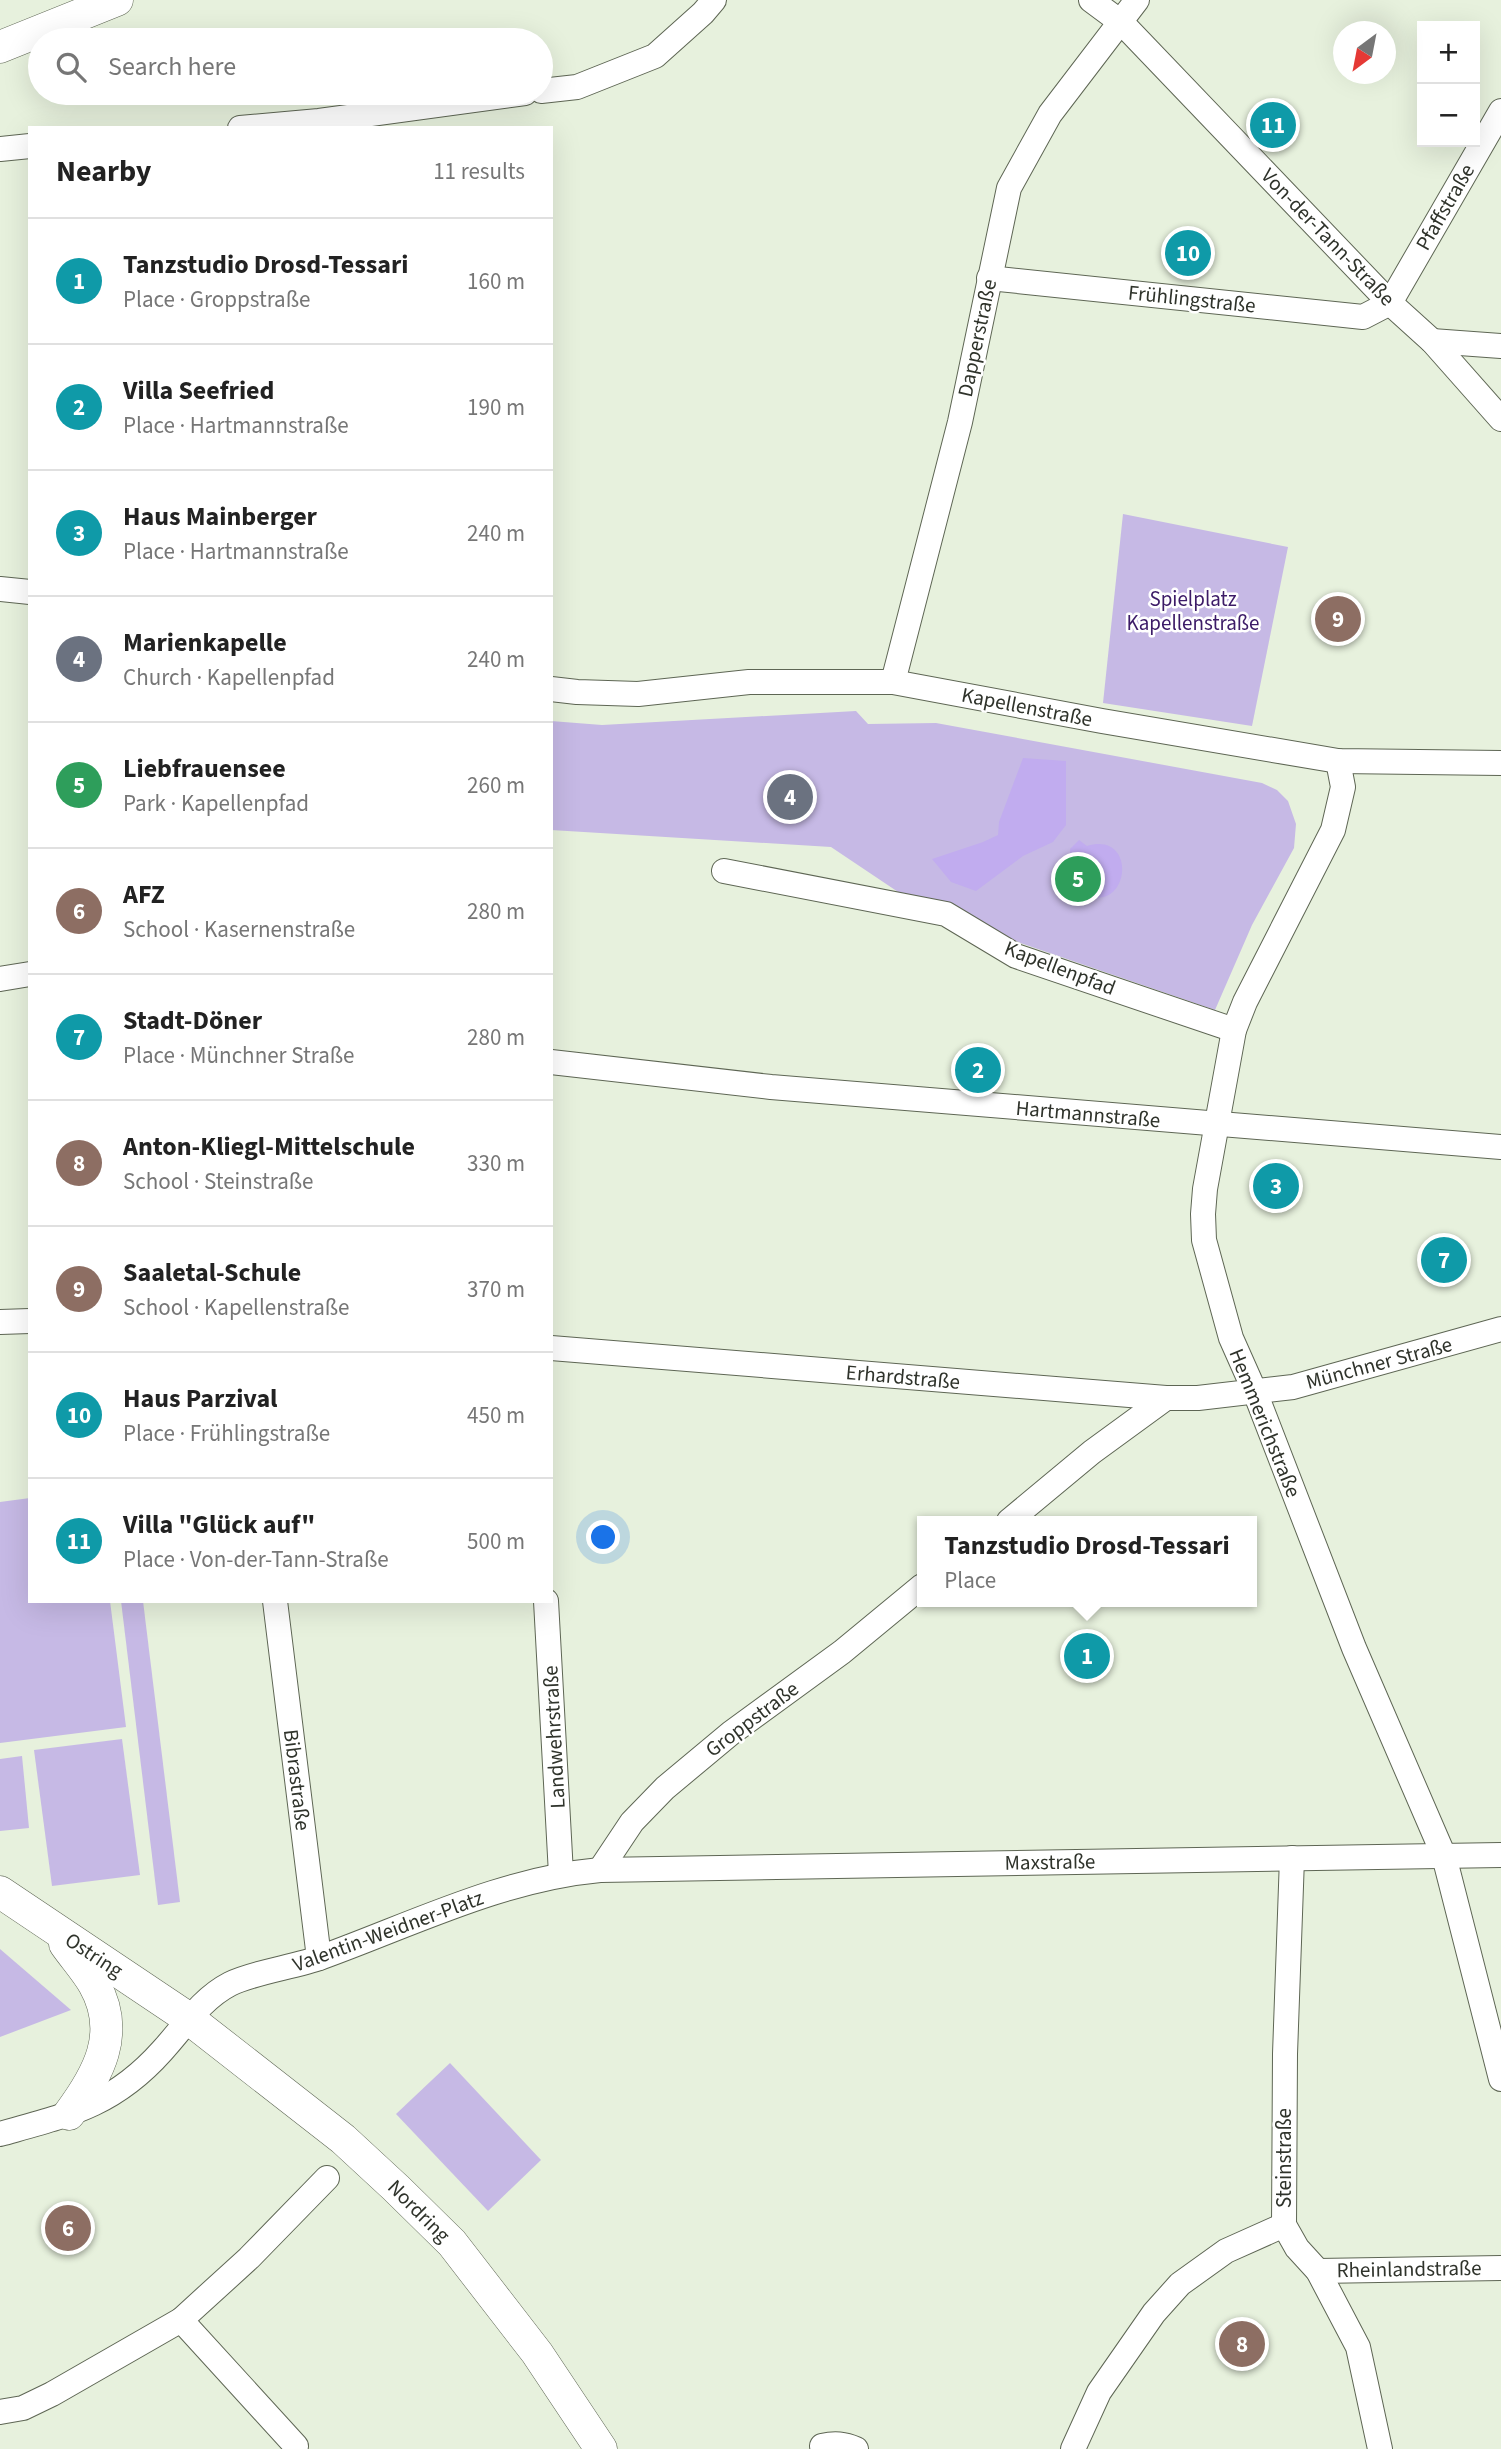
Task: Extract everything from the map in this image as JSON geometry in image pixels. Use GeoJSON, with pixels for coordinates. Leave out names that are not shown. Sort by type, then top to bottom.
{"type":"FeatureCollection","features":[{"type":"Feature","properties":{"kind":"main road"},"geometry":{"type":"LineString","coordinates":[[47,28],[117,0]]}},
{"type":"Feature","properties":{"kind":"main road"},"geometry":{"type":"LineString","coordinates":[[0,47],[28,36]]}},
{"type":"Feature","properties":{"kind":"main road","name":"Ostring"},"geometry":{"type":"LineString","coordinates":[[0,1892],[188,2018]]}},
{"type":"Feature","properties":{"kind":"main road"},"geometry":{"type":"LineString","coordinates":[[51,1926],[94,1984],[103,2006],[107,2031],[103,2054],[90,2085],[69,2114]]}},
{"type":"Feature","properties":{"kind":"main road","name":"Nordring"},"geometry":{"type":"LineString","coordinates":[[188,2018],[343,2139],[452,2244],[537,2353],[601,2449]]}},
{"type":"Feature","properties":{"kind":"street"},"geometry":{"type":"LineString","coordinates":[[553,90],[577,87],[654,56],[704,13],[714,0]]}},
{"type":"Feature","properties":{"kind":"street","name":"Von-der-Tann-Straße"},"geometry":{"type":"LineString","coordinates":[[1091,0],[1122,23],[1390,303],[1432,341],[1501,419]]}},
{"type":"Feature","properties":{"kind":"street","name":"Dapperstraße"},"geometry":{"type":"LineString","coordinates":[[893,682],[960,422],[1009,188],[1051,114],[1137,0]]}},
{"type":"Feature","properties":{"kind":"street"},"geometry":{"type":"LineString","coordinates":[[262,126],[436,105]]}},
{"type":"Feature","properties":{"kind":"street","name":"Pfaffstraße"},"geometry":{"type":"LineString","coordinates":[[1390,303],[1501,111]]}},
{"type":"Feature","properties":{"kind":"street"},"geometry":{"type":"LineString","coordinates":[[0,149],[28,146]]}},
{"type":"Feature","properties":{"kind":"street","name":"Frühlingstraße"},"geometry":{"type":"LineString","coordinates":[[989,278],[1363,317],[1390,303]]}},
{"type":"Feature","properties":{"kind":"street"},"geometry":{"type":"LineString","coordinates":[[1432,341],[1501,346]]}},
{"type":"Feature","properties":{"kind":"street"},"geometry":{"type":"LineString","coordinates":[[0,589],[28,592]]}},
{"type":"Feature","properties":{"kind":"street","name":"Kapellenstraße"},"geometry":{"type":"LineString","coordinates":[[553,689],[638,694],[749,682],[893,682],[1338,761],[1501,763]]}},
{"type":"Feature","properties":{"kind":"street","name":"Hemmerichstraße"},"geometry":{"type":"LineString","coordinates":[[1338,761],[1343,787],[1333,830],[1245,1002],[1234,1030],[1205,1189],[1204,1240],[1231,1338],[1255,1392],[1354,1648],[1444,1856],[1501,2079]]}},
{"type":"Feature","properties":{"kind":"street","name":"Kapellenpfad"},"geometry":{"type":"LineString","coordinates":[[724,871],[946,914],[1016,956],[1234,1030]]}},
{"type":"Feature","properties":{"kind":"street"},"geometry":{"type":"LineString","coordinates":[[0,979],[28,974]]}},
{"type":"Feature","properties":{"kind":"street","name":"Hartmannstraße"},"geometry":{"type":"LineString","coordinates":[[553,1062],[771,1087],[1501,1147]]}},
{"type":"Feature","properties":{"kind":"street"},"geometry":{"type":"LineString","coordinates":[[0,1322],[28,1321]]}},
{"type":"Feature","properties":{"kind":"street","name":"Münchner Straße"},"geometry":{"type":"LineString","coordinates":[[1255,1392],[1293,1387],[1501,1329]]}},
{"type":"Feature","properties":{"kind":"street","name":"Erhardstraße"},"geometry":{"type":"LineString","coordinates":[[553,1348],[1166,1398],[1198,1398],[1255,1392]]}},
{"type":"Feature","properties":{"kind":"street"},"geometry":{"type":"LineString","coordinates":[[1015,1516],[1092,1452],[1166,1398]]}},
{"type":"Feature","properties":{"kind":"street","name":"Groppstraße"},"geometry":{"type":"LineString","coordinates":[[600,1870],[632,1822],[665,1788],[731,1734],[842,1653],[917,1590]]}},
{"type":"Feature","properties":{"kind":"street","name":"Bibrastraße"},"geometry":{"type":"LineString","coordinates":[[275,1603],[319,1958]]}},
{"type":"Feature","properties":{"kind":"street","name":"Landwehrstraße"},"geometry":{"type":"LineString","coordinates":[[546,1603],[561,1874]]}},
{"type":"Feature","properties":{"kind":"street","name":"Maxstraße"},"geometry":{"type":"LineString","coordinates":[[600,1870],[1501,1855]]}},
{"type":"Feature","properties":{"kind":"street","name":"Steinstraße"},"geometry":{"type":"LineString","coordinates":[[1073,2449],[1099,2392],[1154,2313],[1180,2284],[1226,2250],[1284,2225],[1285,2054],[1292,1858]]}},
{"type":"Feature","properties":{"kind":"street","name":"Valentin-Weidner-Platz"},"geometry":{"type":"LineString","coordinates":[[0,2134],[69,2114],[96,2104],[121,2090],[162,2052],[188,2018],[216,1993],[232,1983],[319,1958],[513,1885],[561,1874],[600,1870]]}},
{"type":"Feature","properties":{"kind":"street"},"geometry":{"type":"LineString","coordinates":[[0,2412],[23,2408],[52,2394],[181,2319],[249,2258],[327,2178]]}},
{"type":"Feature","properties":{"kind":"street"},"geometry":{"type":"LineString","coordinates":[[1284,2225],[1297,2248],[1318,2271],[1357,2347],[1380,2449]]}},
{"type":"Feature","properties":{"kind":"street","name":"Rheinlandstraße"},"geometry":{"type":"LineString","coordinates":[[1318,2271],[1501,2268]]}},
{"type":"Feature","properties":{"kind":"street"},"geometry":{"type":"LineString","coordinates":[[181,2319],[296,2446]]}},
{"type":"Feature","properties":{"kind":"street"},"geometry":{"type":"LineString","coordinates":[[822,2446],[833,2444],[856,2449]]}},
{"type":"Feature","properties":{"kind":"green space","name":"Spielplatz Kapellenstraße"},"geometry":{"type":"Polygon","coordinates":[[[1123,514],[1288,547],[1252,726],[1103,703],[1123,514]]]}},
{"type":"Feature","properties":{"kind":"green space"},"geometry":{"type":"Polygon","coordinates":[[[856,711],[868,724],[936,723],[1262,783],[1277,790],[1288,801],[1296,824],[1294,848],[1252,925],[1215,1010],[925,910],[831,847],[553,830],[553,721],[602,725],[856,711]]]}},
{"type":"Feature","properties":{"kind":"green space"},"geometry":{"type":"Polygon","coordinates":[[[28,1498],[28,1603],[110,1603],[126,1727],[0,1743],[0,1502],[28,1498]]]}},
{"type":"Feature","properties":{"kind":"green space"},"geometry":{"type":"Polygon","coordinates":[[[121,1603],[143,1603],[180,1902],[158,1905],[121,1603]]]}},
{"type":"Feature","properties":{"kind":"green space"},"geometry":{"type":"Polygon","coordinates":[[[122,1739],[140,1875],[52,1886],[34,1750],[122,1739]]]}},
{"type":"Feature","properties":{"kind":"green space"},"geometry":{"type":"Polygon","coordinates":[[[22,1756],[29,1828],[0,1831],[0,1759],[22,1756]]]}},
{"type":"Feature","properties":{"kind":"green space"},"geometry":{"type":"Polygon","coordinates":[[[0,1949],[71,2010],[0,2037],[0,1949]]]}},
{"type":"Feature","properties":{"kind":"green space"},"geometry":{"type":"Polygon","coordinates":[[[450,2063],[541,2160],[488,2211],[396,2114],[450,2063]]]}},
{"type":"Feature","properties":{"kind":"shaded area"},"geometry":{"type":"Polygon","coordinates":[[[1023,758],[1066,761],[1066,825],[1053,842],[1023,856],[976,891],[951,882],[932,859],[998,835],[999,822],[1023,758]]]}},
{"type":"Feature","properties":{"kind":"shaded area"},"geometry":{"type":"Polygon","coordinates":[[[1079,840],[1087,846],[1103,844],[1114,850],[1121,859],[1120,883],[1113,892],[1102,898],[1081,893],[1070,879],[1070,849],[1079,840]]]}},
{"type":"Feature","properties":{"kind":"place","name":"Villa \"Glück auf\""},"geometry":{"type":"Point","coordinates":[1273,125]}},
{"type":"Feature","properties":{"kind":"place","name":"Haus Parzival"},"geometry":{"type":"Point","coordinates":[1188,253]}},
{"type":"Feature","properties":{"kind":"place","name":"Saaletal-Schule"},"geometry":{"type":"Point","coordinates":[1338,619]}},
{"type":"Feature","properties":{"kind":"place","name":"Marienkapelle"},"geometry":{"type":"Point","coordinates":[790,797]}},
{"type":"Feature","properties":{"kind":"place","name":"Liebfrauensee"},"geometry":{"type":"Point","coordinates":[1078,879]}},
{"type":"Feature","properties":{"kind":"place","name":"Villa Seefried"},"geometry":{"type":"Point","coordinates":[978,1070]}},
{"type":"Feature","properties":{"kind":"place","name":"Haus Mainberger"},"geometry":{"type":"Point","coordinates":[1276,1186]}},
{"type":"Feature","properties":{"kind":"place","name":"Stadt-Döner"},"geometry":{"type":"Point","coordinates":[1444,1260]}},
{"type":"Feature","properties":{"kind":"place","name":"Tanzstudio Drosd-Tessari"},"geometry":{"type":"Point","coordinates":[1087,1656]}},
{"type":"Feature","properties":{"kind":"place","name":"AFZ"},"geometry":{"type":"Point","coordinates":[68,2228]}},
{"type":"Feature","properties":{"kind":"place","name":"Anton-Kliegl-Mittelschule"},"geometry":{"type":"Point","coordinates":[1242,2344]}}]}
